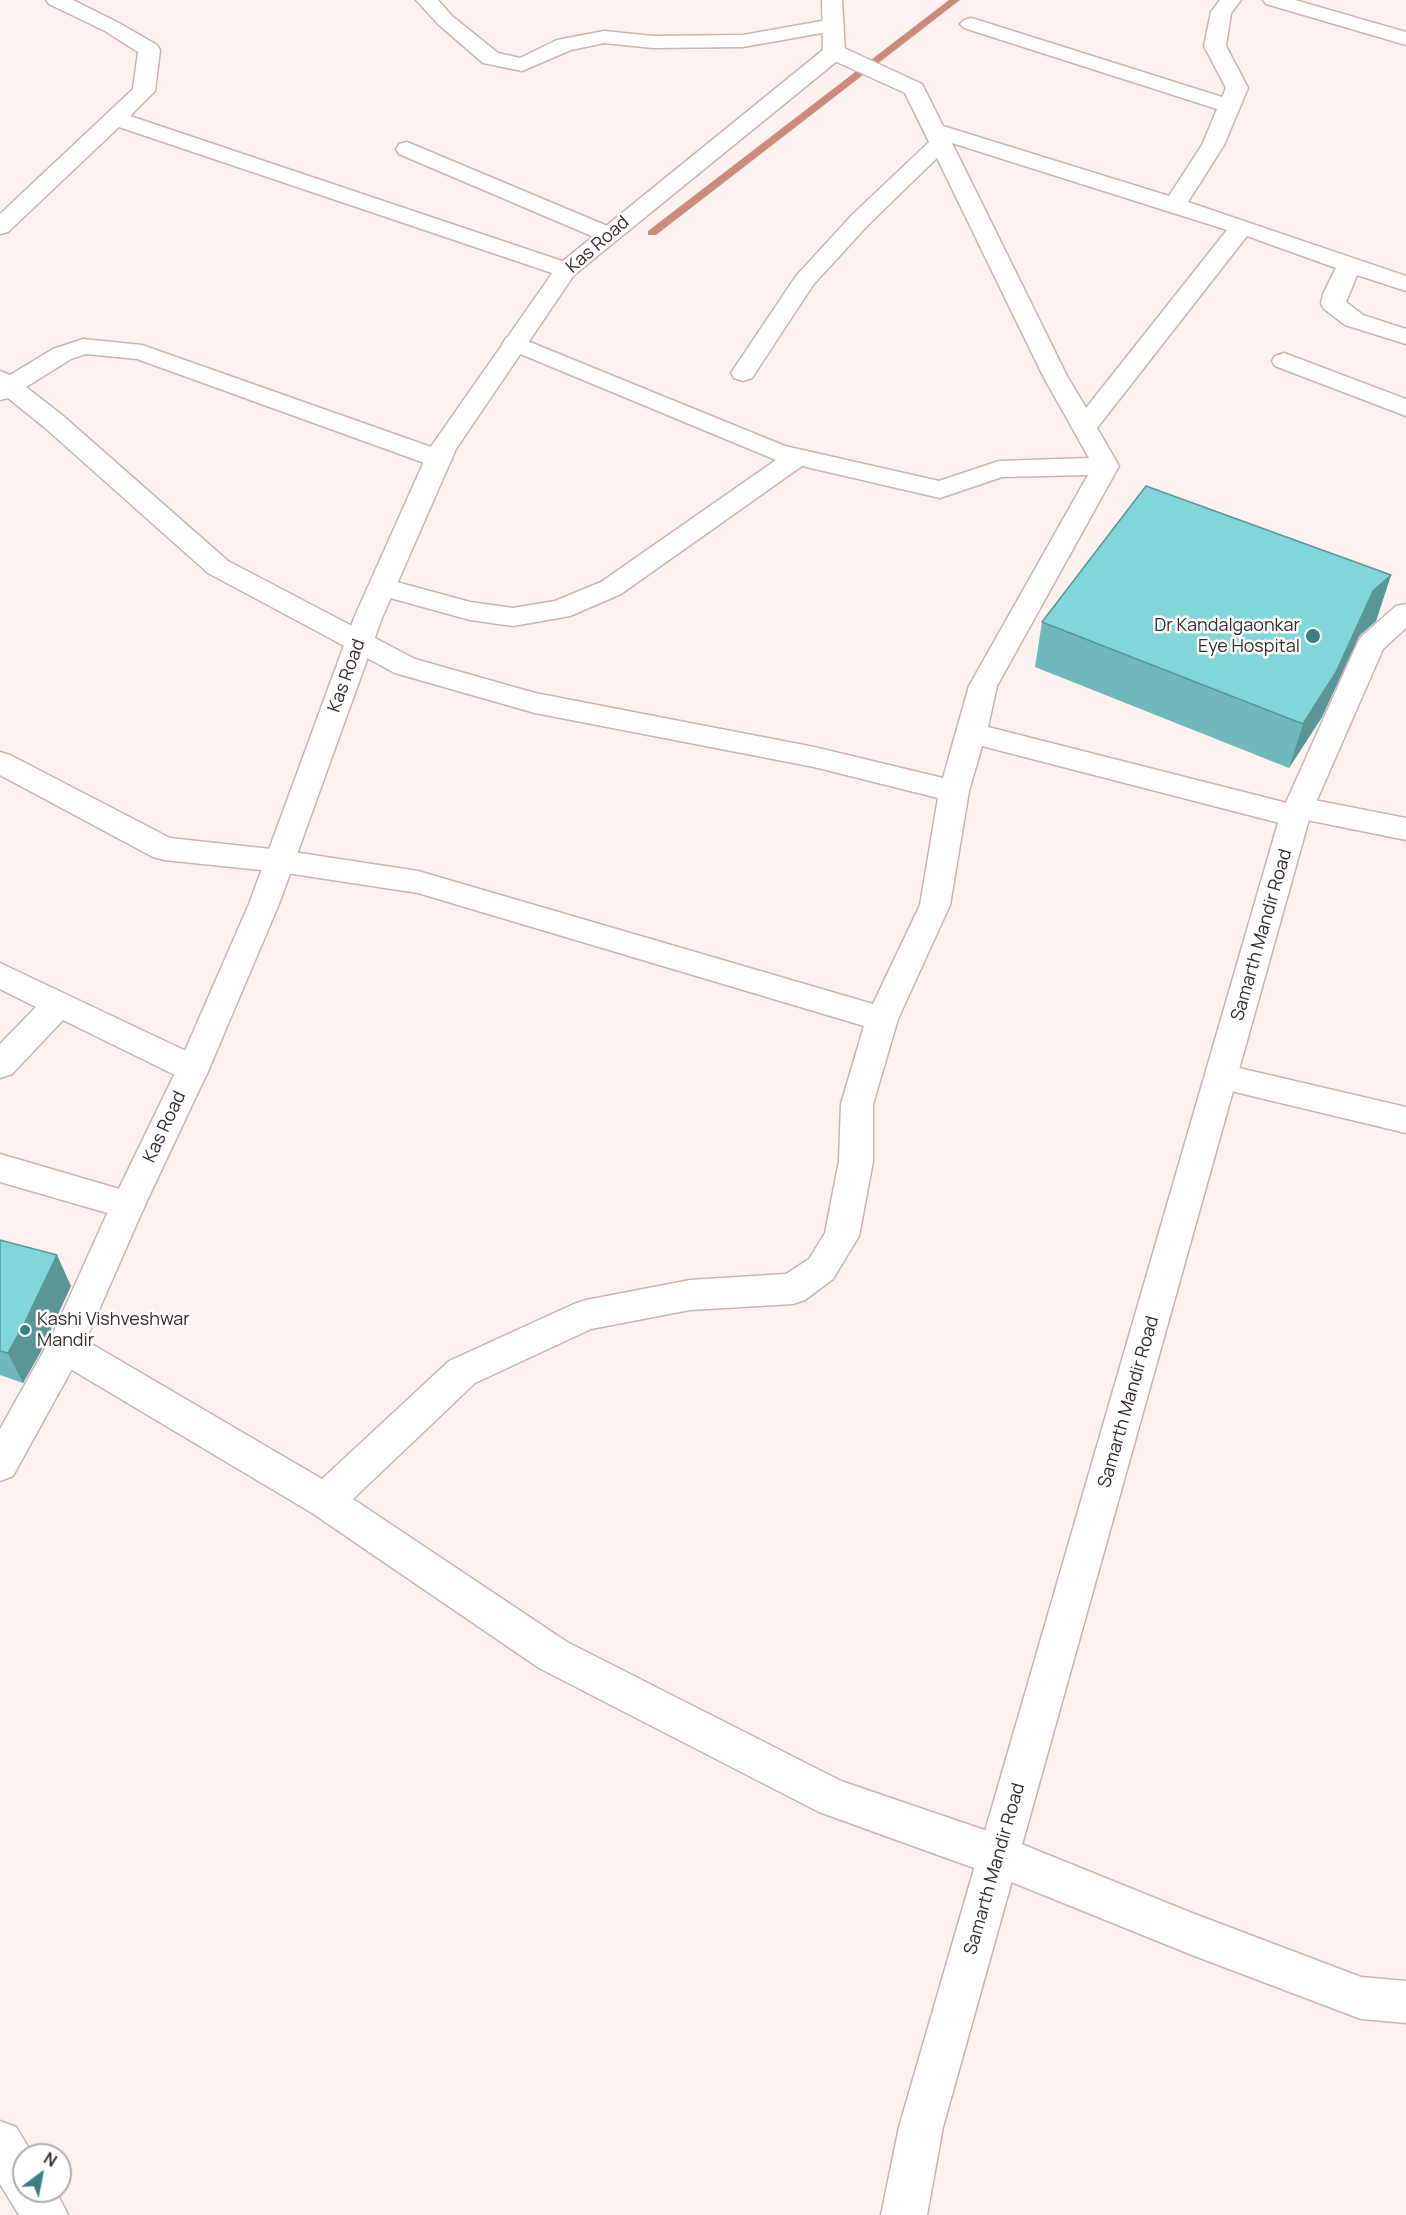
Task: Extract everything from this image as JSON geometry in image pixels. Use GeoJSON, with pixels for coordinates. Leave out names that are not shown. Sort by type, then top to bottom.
{"type":"FeatureCollection","features":[{"type":"Feature","properties":{"kind":"street"},"geometry":{"type":"LineString","coordinates":[[0,227],[144,91],[149,50],[112,27],[56,0]]}},
{"type":"Feature","properties":{"kind":"street"},"geometry":{"type":"LineString","coordinates":[[426,0],[445,20],[491,58],[522,65],[565,45],[604,37],[653,42],[743,41],[833,26],[914,89],[1055,376],[1106,466]]}},
{"type":"Feature","properties":{"kind":"street"},"geometry":{"type":"LineString","coordinates":[[1174,206],[1213,145],[1237,88],[1215,46],[1221,12],[1231,0]]}},
{"type":"Feature","properties":{"kind":"street"},"geometry":{"type":"LineString","coordinates":[[1273,0],[1406,39]]}},
{"type":"Feature","properties":{"kind":"street"},"geometry":{"type":"LineString","coordinates":[[971,24],[1230,106]]}},
{"type":"Feature","properties":{"kind":"street","name":"Kas Road"},"geometry":{"type":"LineString","coordinates":[[0,1464],[65,1347],[128,1205],[193,1070],[264,904],[359,642],[443,448],[566,270],[609,235],[833,26]]}},
{"type":"Feature","properties":{"kind":"street"},"geometry":{"type":"LineString","coordinates":[[115,118],[566,270]]}},
{"type":"Feature","properties":{"kind":"street"},"geometry":{"type":"LineString","coordinates":[[938,136],[1242,227],[1406,284]]}},
{"type":"Feature","properties":{"kind":"street"},"geometry":{"type":"LineString","coordinates":[[743,373],[804,281],[938,136]]}},
{"type":"Feature","properties":{"kind":"street"},"geometry":{"type":"LineString","coordinates":[[407,149],[609,235]]}},
{"type":"Feature","properties":{"kind":"street"},"geometry":{"type":"LineString","coordinates":[[1084,427],[1242,227]]}},
{"type":"Feature","properties":{"kind":"street"},"geometry":{"type":"LineString","coordinates":[[1350,264],[1335,294],[1334,304],[1354,320],[1406,337]]}},
{"type":"Feature","properties":{"kind":"street"},"geometry":{"type":"LineString","coordinates":[[515,343],[777,452],[940,490],[999,469],[1106,466]]}},
{"type":"Feature","properties":{"kind":"street"},"geometry":{"type":"LineString","coordinates":[[439,459],[142,351],[83,346],[62,354],[3,386],[53,421],[218,567],[405,666],[535,703],[814,757],[954,791]]}},
{"type":"Feature","properties":{"kind":"street"},"geometry":{"type":"LineString","coordinates":[[1284,361],[1406,408]]}},
{"type":"Feature","properties":{"kind":"street"},"geometry":{"type":"LineString","coordinates":[[382,587],[481,613],[513,617],[560,609],[611,588],[797,457]]}},
{"type":"Feature","properties":{"kind":"street"},"geometry":{"type":"LineString","coordinates":[[326,1501],[462,1372],[586,1315],[690,1295],[793,1289],[821,1269],[842,1236],[856,1161],[857,1104],[882,1019],[935,905],[954,791],[972,733],[983,686],[1106,466]]}},
{"type":"Feature","properties":{"kind":"street","name":"Samarth Mandir Road"},"geometry":{"type":"LineString","coordinates":[[904,2215],[921,2127],[1297,812],[1371,644],[1406,613]]}},
{"type":"Feature","properties":{"kind":"street"},"geometry":{"type":"LineString","coordinates":[[972,733],[1297,812],[1406,829]]}},
{"type":"Feature","properties":{"kind":"street"},"geometry":{"type":"LineString","coordinates":[[0,762],[164,849],[280,861],[418,882],[882,1019]]}},
{"type":"Feature","properties":{"kind":"street"},"geometry":{"type":"LineString","coordinates":[[0,975],[193,1070]]}},
{"type":"Feature","properties":{"kind":"street"},"geometry":{"type":"LineString","coordinates":[[0,1065],[59,1004]]}},
{"type":"Feature","properties":{"kind":"street"},"geometry":{"type":"LineString","coordinates":[[1222,1077],[1406,1120]]}},
{"type":"Feature","properties":{"kind":"street"},"geometry":{"type":"LineString","coordinates":[[0,1167],[128,1205]]}},
{"type":"Feature","properties":{"kind":"street"},"geometry":{"type":"LineString","coordinates":[[65,1347],[326,1501],[553,1654],[833,1798],[999,1856],[1192,1935],[1361,1998],[1406,2002]]}},
{"type":"Feature","properties":{"kind":"street"},"geometry":{"type":"LineString","coordinates":[[0,2143],[12,2162]]}},
{"type":"Feature","properties":{"kind":"building"},"geometry":{"type":"Polygon","coordinates":[[[1146,486],[1391,575],[1373,591],[1336,672],[1303,724],[1042,622],[1146,486]]]}},
{"type":"Feature","properties":{"kind":"building"},"geometry":{"type":"Polygon","coordinates":[[[0,1240],[57,1255],[8,1353],[0,1351],[0,1240]]]}},
{"type":"Feature","properties":{"kind":"waterway"},"geometry":{"type":"LineString","coordinates":[[652,233],[955,0]]}},
{"type":"Feature","properties":{"kind":"place","name":"Dr Kandalgaonkar Eye Hospital"},"geometry":{"type":"Point","coordinates":[1313,636]}},
{"type":"Feature","properties":{"kind":"place","name":"Kashi Vishveshwar Mandir"},"geometry":{"type":"Point","coordinates":[25,1330]}}]}
